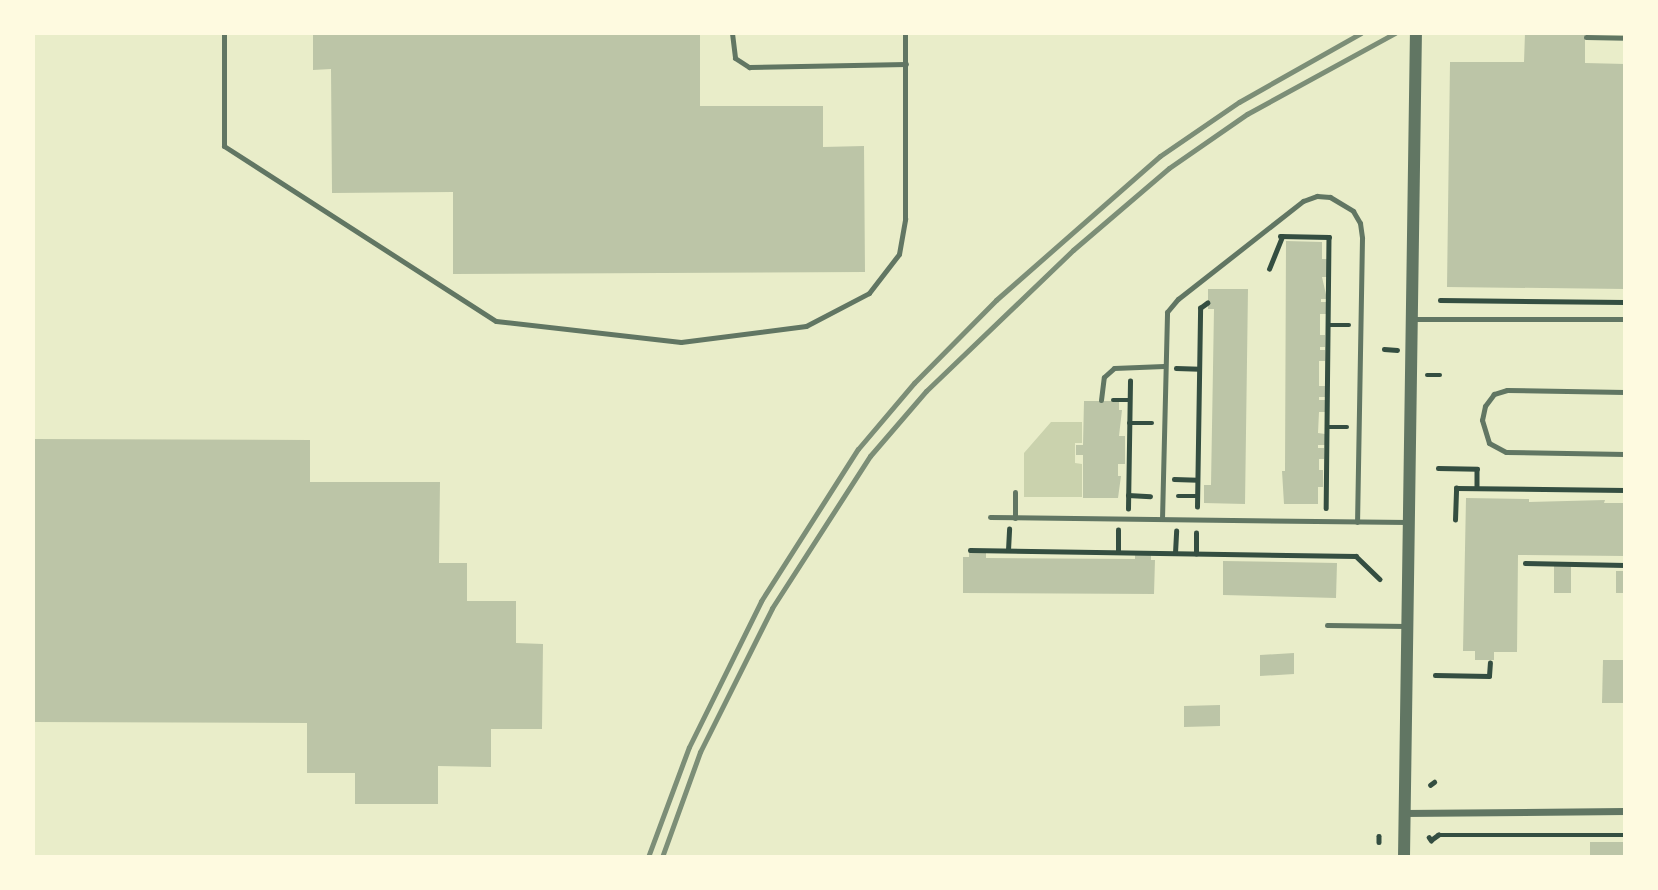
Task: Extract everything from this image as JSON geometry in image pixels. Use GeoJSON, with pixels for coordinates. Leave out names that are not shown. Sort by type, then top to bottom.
{"type":"FeatureCollection","features":[{"type":"Feature","properties":{"kind":"street"},"geometry":{"type":"LineString","coordinates":[[1404,857],[1416,33]]}},
{"type":"Feature","properties":{"kind":"street"},"geometry":{"type":"LineString","coordinates":[[1404,813],[1625,811]]}},
{"type":"Feature","properties":{"kind":"lane"},"geometry":{"type":"LineString","coordinates":[[224,33],[224,146],[496,321],[681,342],[806,326],[869,293],[898,254],[905,219],[905,33]]}},
{"type":"Feature","properties":{"kind":"lane"},"geometry":{"type":"LineString","coordinates":[[732,33],[735,58],[749,67],[906,64]]}},
{"type":"Feature","properties":{"kind":"lane"},"geometry":{"type":"LineString","coordinates":[[1586,37],[1625,38]]}},
{"type":"Feature","properties":{"kind":"lane"},"geometry":{"type":"LineString","coordinates":[[1162,519],[1167,312],[1178,299],[1303,201],[1331,197],[1344,202],[1360,223],[1362,238],[1357,522]]}},
{"type":"Feature","properties":{"kind":"lane"},"geometry":{"type":"LineString","coordinates":[[1413,319],[1625,319]]}},
{"type":"Feature","properties":{"kind":"lane"},"geometry":{"type":"LineString","coordinates":[[1105,400],[1104,377],[1114,368],[1164,366]]}},
{"type":"Feature","properties":{"kind":"lane"},"geometry":{"type":"LineString","coordinates":[[1625,392],[1507,390],[1494,394],[1485,407],[1482,420],[1489,443],[1506,452],[1625,454]]}},
{"type":"Feature","properties":{"kind":"lane"},"geometry":{"type":"LineString","coordinates":[[1014,517],[1015,492]]}},
{"type":"Feature","properties":{"kind":"lane"},"geometry":{"type":"LineString","coordinates":[[990,517],[1408,522]]}},
{"type":"Feature","properties":{"kind":"lane"},"geometry":{"type":"LineString","coordinates":[[1327,625],[1407,626]]}},
{"type":"Feature","properties":{"kind":"path"},"geometry":{"type":"LineString","coordinates":[[1269,269],[1280,236],[1329,237],[1326,510]]}},
{"type":"Feature","properties":{"kind":"path"},"geometry":{"type":"LineString","coordinates":[[1440,300],[1625,302]]}},
{"type":"Feature","properties":{"kind":"path"},"geometry":{"type":"LineString","coordinates":[[1197,508],[1200,308],[1207,303]]}},
{"type":"Feature","properties":{"kind":"path"},"geometry":{"type":"LineString","coordinates":[[1328,325],[1349,325]]}},
{"type":"Feature","properties":{"kind":"path"},"geometry":{"type":"LineString","coordinates":[[1384,349],[1391,349]]}},
{"type":"Feature","properties":{"kind":"path"},"geometry":{"type":"LineString","coordinates":[[1178,368],[1199,369]]}},
{"type":"Feature","properties":{"kind":"path"},"geometry":{"type":"LineString","coordinates":[[1128,507],[1130,372]]}},
{"type":"Feature","properties":{"kind":"path"},"geometry":{"type":"LineString","coordinates":[[1432,375],[1440,375]]}},
{"type":"Feature","properties":{"kind":"path"},"geometry":{"type":"LineString","coordinates":[[1105,400],[1129,400]]}},
{"type":"Feature","properties":{"kind":"path"},"geometry":{"type":"LineString","coordinates":[[1129,423],[1152,423]]}},
{"type":"Feature","properties":{"kind":"path"},"geometry":{"type":"LineString","coordinates":[[1327,427],[1347,427]]}},
{"type":"Feature","properties":{"kind":"path"},"geometry":{"type":"LineString","coordinates":[[1438,468],[1477,469],[1477,488]]}},
{"type":"Feature","properties":{"kind":"path"},"geometry":{"type":"LineString","coordinates":[[1176,480],[1197,480]]}},
{"type":"Feature","properties":{"kind":"path"},"geometry":{"type":"LineString","coordinates":[[1455,520],[1456,488],[1625,491]]}},
{"type":"Feature","properties":{"kind":"path"},"geometry":{"type":"LineString","coordinates":[[1128,495],[1151,496]]}},
{"type":"Feature","properties":{"kind":"path"},"geometry":{"type":"LineString","coordinates":[[1178,496],[1197,496]]}},
{"type":"Feature","properties":{"kind":"path"},"geometry":{"type":"LineString","coordinates":[[1008,550],[1009,529]]}},
{"type":"Feature","properties":{"kind":"path"},"geometry":{"type":"LineString","coordinates":[[1118,531],[1118,552]]}},
{"type":"Feature","properties":{"kind":"path"},"geometry":{"type":"LineString","coordinates":[[1175,553],[1176,532]]}},
{"type":"Feature","properties":{"kind":"path"},"geometry":{"type":"LineString","coordinates":[[1196,533],[1196,554]]}},
{"type":"Feature","properties":{"kind":"path"},"geometry":{"type":"LineString","coordinates":[[970,550],[1356,556],[1380,579]]}},
{"type":"Feature","properties":{"kind":"path"},"geometry":{"type":"LineString","coordinates":[[1525,563],[1625,565]]}},
{"type":"Feature","properties":{"kind":"path"},"geometry":{"type":"LineString","coordinates":[[1435,675],[1489,676],[1490,663]]}},
{"type":"Feature","properties":{"kind":"path"},"geometry":{"type":"LineString","coordinates":[[1430,839],[1438,835],[1625,835]]}},
{"type":"Feature","properties":{"kind":"green space"},"geometry":{"type":"Polygon","coordinates":[[[1051,422],[1082,422],[1082,443],[1075,443],[1075,463],[1082,464],[1082,497],[1024,497],[1024,453],[1051,422]]]}},
{"type":"Feature","properties":{"kind":"building"},"geometry":{"type":"Polygon","coordinates":[[[313,33],[700,33],[700,106],[823,106],[823,147],[864,146],[865,272],[453,274],[453,192],[332,193],[331,69],[313,70],[313,33]]]}},
{"type":"Feature","properties":{"kind":"building"},"geometry":{"type":"Polygon","coordinates":[[[1525,33],[1585,33],[1585,63],[1625,64],[1625,289],[1447,287],[1450,62],[1524,62],[1525,33]]]}},
{"type":"Feature","properties":{"kind":"building"},"geometry":{"type":"Polygon","coordinates":[[[1286,241],[1322,242],[1322,259],[1327,259],[1327,277],[1322,277],[1327,299],[1321,299],[1321,302],[1327,302],[1327,314],[1320,314],[1320,335],[1325,335],[1325,347],[1320,347],[1320,350],[1325,350],[1325,361],[1319,361],[1319,386],[1325,386],[1325,397],[1319,397],[1319,400],[1325,400],[1325,412],[1319,412],[1318,433],[1325,434],[1325,445],[1318,445],[1318,448],[1324,448],[1324,459],[1319,459],[1319,470],[1323,470],[1323,487],[1318,487],[1318,504],[1284,504],[1282,471],[1285,471],[1286,241]]]}},
{"type":"Feature","properties":{"kind":"building"},"geometry":{"type":"Polygon","coordinates":[[[1208,289],[1248,289],[1245,504],[1204,503],[1204,485],[1211,485],[1214,309],[1208,309],[1208,289]]]}},
{"type":"Feature","properties":{"kind":"building"},"geometry":{"type":"Polygon","coordinates":[[[1084,401],[1119,401],[1119,410],[1122,410],[1119,436],[1125,436],[1125,464],[1118,464],[1118,476],[1121,476],[1118,498],[1083,498],[1083,455],[1076,455],[1076,445],[1083,445],[1084,401]]]}},
{"type":"Feature","properties":{"kind":"building"},"geometry":{"type":"Polygon","coordinates":[[[33,439],[310,440],[310,482],[440,482],[439,563],[467,563],[467,601],[516,601],[516,643],[543,644],[542,729],[491,729],[491,767],[438,766],[438,804],[355,804],[355,773],[307,773],[307,723],[33,722],[33,439]]]}},
{"type":"Feature","properties":{"kind":"building"},"geometry":{"type":"Polygon","coordinates":[[[1466,498],[1529,499],[1529,502],[1605,500],[1604,503],[1625,503],[1625,556],[1518,555],[1517,652],[1494,652],[1494,660],[1475,660],[1475,651],[1463,651],[1466,498]]]}},
{"type":"Feature","properties":{"kind":"building"},"geometry":{"type":"Polygon","coordinates":[[[969,552],[986,552],[986,558],[1135,559],[1135,555],[1151,555],[1151,560],[1155,560],[1154,594],[963,593],[963,557],[969,557],[969,552]]]}},
{"type":"Feature","properties":{"kind":"building"},"geometry":{"type":"Polygon","coordinates":[[[1223,561],[1337,563],[1336,598],[1223,595],[1223,561]]]}},
{"type":"Feature","properties":{"kind":"building"},"geometry":{"type":"Polygon","coordinates":[[[1554,566],[1571,566],[1571,593],[1554,593],[1554,566]]]}},
{"type":"Feature","properties":{"kind":"building"},"geometry":{"type":"Polygon","coordinates":[[[1616,571],[1625,571],[1625,593],[1616,593],[1616,571]]]}},
{"type":"Feature","properties":{"kind":"building"},"geometry":{"type":"Polygon","coordinates":[[[1294,653],[1294,674],[1260,676],[1260,655],[1294,653]]]}},
{"type":"Feature","properties":{"kind":"building"},"geometry":{"type":"Polygon","coordinates":[[[1603,660],[1625,660],[1625,703],[1602,703],[1603,660]]]}},
{"type":"Feature","properties":{"kind":"building"},"geometry":{"type":"Polygon","coordinates":[[[1220,705],[1220,726],[1184,727],[1184,706],[1220,705]]]}},
{"type":"Feature","properties":{"kind":"building"},"geometry":{"type":"Polygon","coordinates":[[[1590,842],[1625,842],[1625,857],[1590,857],[1590,842]]]}},
{"type":"Feature","properties":{"kind":"railway"},"geometry":{"type":"LineString","coordinates":[[648,857],[689,747],[761,601],[858,449],[914,383],[996,300],[1160,156],[1239,102],[1361,33]]}},
{"type":"Feature","properties":{"kind":"railway"},"geometry":{"type":"LineString","coordinates":[[662,857],[700,752],[772,608],[870,456],[926,391],[1073,250],[1169,168],[1247,114],[1395,33]]}}]}
